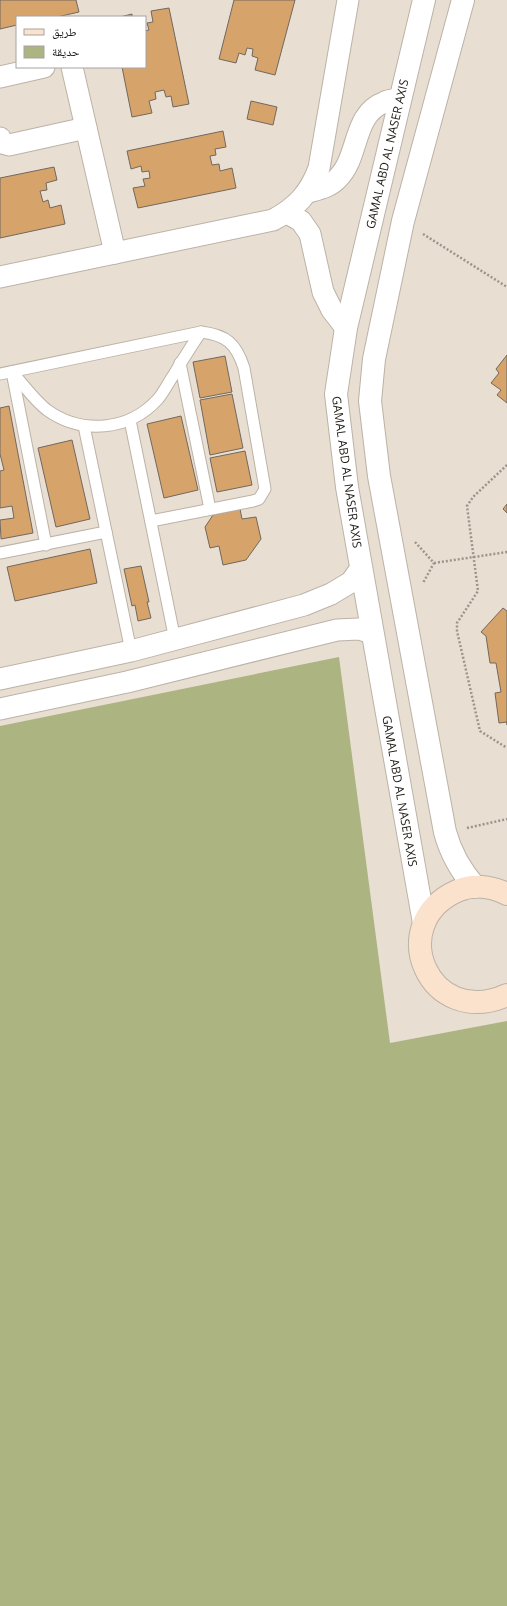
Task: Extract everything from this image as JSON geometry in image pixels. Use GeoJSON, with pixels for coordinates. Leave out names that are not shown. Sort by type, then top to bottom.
{"type":"FeatureCollection","features":[{"type":"Feature","properties":{"kind":"main road"},"geometry":{"type":"LineString","coordinates":[[507,894],[488,887],[474,887],[462,889],[444,898],[430,912],[424,923],[421,936],[421,956],[428,974],[436,984],[446,993],[457,999],[483,1003],[507,996]]}},
{"type":"Feature","properties":{"kind":"street"},"geometry":{"type":"LineString","coordinates":[[0,277],[273,220],[287,213],[298,204],[308,192],[319,168],[348,0]]}},
{"type":"Feature","properties":{"kind":"street","name":"GAMAL ABD AL NASER AXIS"},"geometry":{"type":"LineString","coordinates":[[424,0],[346,328],[336,394],[347,487],[424,923]]}},
{"type":"Feature","properties":{"kind":"street"},"geometry":{"type":"LineString","coordinates":[[463,0],[403,221],[374,359],[370,401],[379,476],[445,832],[449,848],[456,862],[474,887]]}},
{"type":"Feature","properties":{"kind":"street"},"geometry":{"type":"LineString","coordinates":[[0,77],[40,68]]}},
{"type":"Feature","properties":{"kind":"street"},"geometry":{"type":"LineString","coordinates":[[72,68],[115,253]]}},
{"type":"Feature","properties":{"kind":"street"},"geometry":{"type":"LineString","coordinates":[[308,192],[324,188],[338,179],[348,165],[362,123],[371,110],[384,102],[400,99]]}},
{"type":"Feature","properties":{"kind":"street"},"geometry":{"type":"LineString","coordinates":[[0,138],[2,143],[9,145],[86,128]]}},
{"type":"Feature","properties":{"kind":"street"},"geometry":{"type":"LineString","coordinates":[[287,213],[301,221],[310,234],[323,292],[332,310],[346,328]]}},
{"type":"Feature","properties":{"kind":"street"},"geometry":{"type":"LineString","coordinates":[[0,679],[131,651],[311,602],[331,594],[351,582],[361,568]]}},
{"type":"Feature","properties":{"kind":"street"},"geometry":{"type":"LineString","coordinates":[[0,709],[127,682],[337,630],[359,629],[372,633]]}},
{"type":"Feature","properties":{"kind":"lane"},"geometry":{"type":"LineString","coordinates":[[12,372],[46,409],[70,422],[84,426],[100,427],[115,425],[130,420],[145,410],[158,398],[200,332]]}},
{"type":"Feature","properties":{"kind":"lane"},"geometry":{"type":"LineString","coordinates":[[0,374],[200,332],[216,334],[229,341],[239,353],[244,368],[265,484],[263,495],[254,501],[151,521]]}},
{"type":"Feature","properties":{"kind":"lane"},"geometry":{"type":"LineString","coordinates":[[180,363],[210,509]]}},
{"type":"Feature","properties":{"kind":"lane"},"geometry":{"type":"LineString","coordinates":[[12,372],[46,545]]}},
{"type":"Feature","properties":{"kind":"lane"},"geometry":{"type":"LineString","coordinates":[[130,420],[175,640]]}},
{"type":"Feature","properties":{"kind":"lane"},"geometry":{"type":"LineString","coordinates":[[84,426],[131,651]]}},
{"type":"Feature","properties":{"kind":"lane"},"geometry":{"type":"LineString","coordinates":[[0,553],[106,532]]}},
{"type":"Feature","properties":{"kind":"path"},"geometry":{"type":"LineString","coordinates":[[403,221],[507,287]]}},
{"type":"Feature","properties":{"kind":"path"},"geometry":{"type":"LineString","coordinates":[[507,465],[473,497],[467,506],[475,557],[478,591],[457,623],[480,731],[507,748]]}},
{"type":"Feature","properties":{"kind":"path"},"geometry":{"type":"LineString","coordinates":[[434,563],[507,552]]}},
{"type":"Feature","properties":{"kind":"path"},"geometry":{"type":"LineString","coordinates":[[445,832],[507,819]]}},
{"type":"Feature","properties":{"kind":"green space"},"geometry":{"type":"Polygon","coordinates":[[[339,657],[390,1043],[507,1021],[507,1606],[0,1606],[0,726],[339,657]]]}},
{"type":"Feature","properties":{"kind":"building"},"geometry":{"type":"Polygon","coordinates":[[[0,0],[76,0],[79,12],[61,16],[16,16],[16,25],[0,29],[0,0]]]}},
{"type":"Feature","properties":{"kind":"building"},"geometry":{"type":"Polygon","coordinates":[[[234,0],[295,0],[275,75],[255,70],[258,58],[252,56],[253,49],[247,48],[245,55],[239,53],[236,63],[219,59],[234,0]]]}},
{"type":"Feature","properties":{"kind":"building"},"geometry":{"type":"Polygon","coordinates":[[[169,8],[189,104],[173,107],[171,96],[166,97],[164,90],[155,92],[156,99],[149,101],[152,113],[132,117],[122,68],[146,68],[146,31],[149,30],[147,23],[153,22],[151,11],[169,8]]]}},
{"type":"Feature","properties":{"kind":"building"},"geometry":{"type":"Polygon","coordinates":[[[251,101],[277,107],[273,125],[247,119],[251,101]]]}},
{"type":"Feature","properties":{"kind":"building"},"geometry":{"type":"Polygon","coordinates":[[[223,131],[226,147],[215,149],[216,155],[210,156],[212,165],[219,164],[220,171],[232,168],[236,188],[138,208],[133,188],[145,186],[143,179],[150,178],[149,171],[142,172],[141,166],[131,169],[127,151],[223,131]]]}},
{"type":"Feature","properties":{"kind":"building"},"geometry":{"type":"Polygon","coordinates":[[[54,167],[57,180],[46,183],[47,190],[40,191],[43,202],[48,200],[50,208],[61,205],[65,224],[0,238],[0,178],[54,167]]]}},
{"type":"Feature","properties":{"kind":"building"},"geometry":{"type":"Polygon","coordinates":[[[507,355],[507,403],[497,395],[501,390],[491,383],[499,373],[496,369],[507,355]]]}},
{"type":"Feature","properties":{"kind":"building"},"geometry":{"type":"Polygon","coordinates":[[[225,356],[232,392],[200,398],[193,362],[225,356]]]}},
{"type":"Feature","properties":{"kind":"building"},"geometry":{"type":"Polygon","coordinates":[[[232,394],[243,448],[210,455],[200,400],[232,394]]]}},
{"type":"Feature","properties":{"kind":"building"},"geometry":{"type":"Polygon","coordinates":[[[9,406],[33,533],[1,539],[0,520],[14,518],[12,506],[0,508],[0,471],[4,470],[0,454],[0,408],[9,406]]]}},
{"type":"Feature","properties":{"kind":"building"},"geometry":{"type":"Polygon","coordinates":[[[181,416],[198,490],[164,498],[147,424],[181,416]]]}},
{"type":"Feature","properties":{"kind":"building"},"geometry":{"type":"Polygon","coordinates":[[[72,440],[90,519],[56,527],[38,448],[72,440]]]}},
{"type":"Feature","properties":{"kind":"building"},"geometry":{"type":"Polygon","coordinates":[[[245,451],[252,485],[217,492],[210,458],[245,451]]]}},
{"type":"Feature","properties":{"kind":"building"},"geometry":{"type":"Polygon","coordinates":[[[507,504],[507,513],[503,509],[507,504]]]}},
{"type":"Feature","properties":{"kind":"building"},"geometry":{"type":"Polygon","coordinates":[[[240,509],[242,519],[256,517],[261,539],[246,560],[223,565],[219,546],[210,548],[205,527],[213,515],[240,509]]]}},
{"type":"Feature","properties":{"kind":"building"},"geometry":{"type":"Polygon","coordinates":[[[90,549],[97,583],[15,601],[7,567],[90,549]]]}},
{"type":"Feature","properties":{"kind":"building"},"geometry":{"type":"Polygon","coordinates":[[[141,566],[151,618],[138,621],[135,605],[132,606],[124,569],[141,566]]]}},
{"type":"Feature","properties":{"kind":"building"},"geometry":{"type":"Polygon","coordinates":[[[503,608],[507,611],[507,722],[499,723],[495,693],[501,692],[496,663],[490,663],[486,636],[481,632],[503,608]]]}}]}
